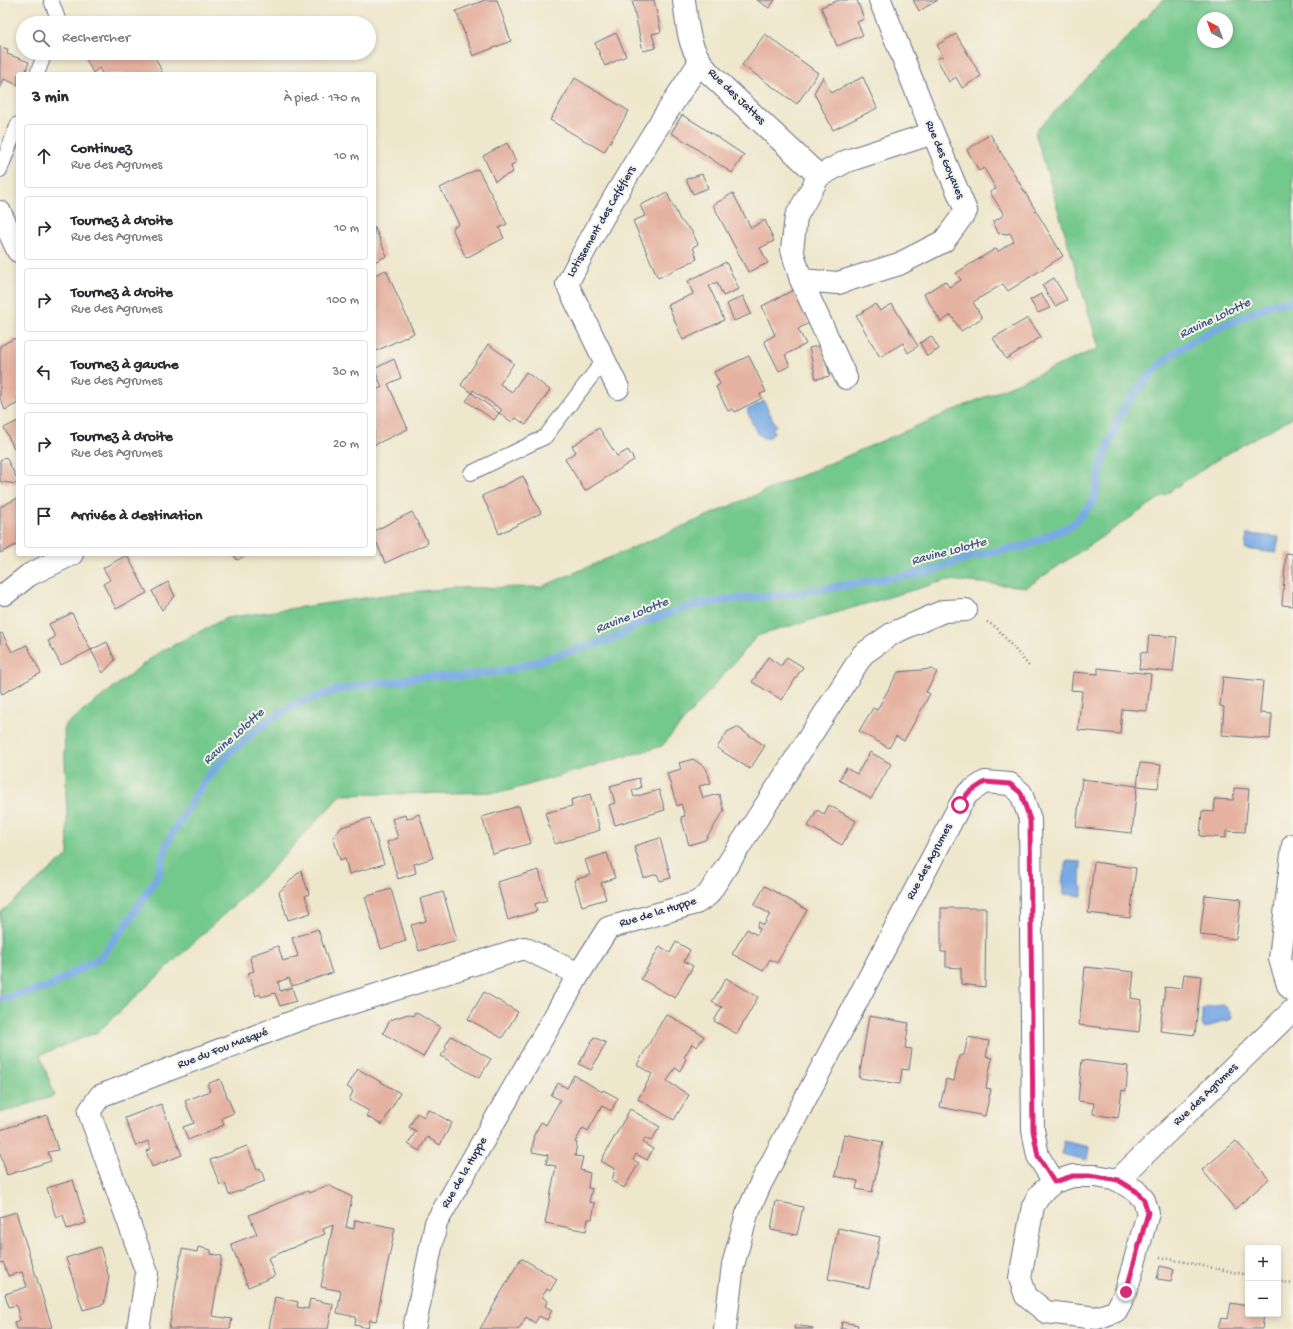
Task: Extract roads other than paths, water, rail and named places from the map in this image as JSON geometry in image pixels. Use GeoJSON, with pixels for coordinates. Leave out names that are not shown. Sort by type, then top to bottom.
{"type":"FeatureCollection","features":[{"type":"Feature","properties":{"kind":"street","name":"Rue des Jattes"},"geometry":{"type":"LineString","coordinates":[[684,0],[688,34],[693,49],[700,62],[710,74],[819,176]]}},
{"type":"Feature","properties":{"kind":"street","name":"Rue des Goyaves"},"geometry":{"type":"LineString","coordinates":[[801,280],[838,283],[899,264],[944,241],[966,211],[880,0]]}},
{"type":"Feature","properties":{"kind":"street","name":"Lotissement des Caféfiers"},"geometry":{"type":"LineString","coordinates":[[618,388],[567,284],[593,234],[670,107],[700,62]]}},
{"type":"Feature","properties":{"kind":"street"},"geometry":{"type":"LineString","coordinates":[[846,378],[801,280],[792,250],[796,217],[819,176],[847,161],[933,133]]}},
{"type":"Feature","properties":{"kind":"street"},"geometry":{"type":"LineString","coordinates":[[0,212],[16,247]]}},
{"type":"Feature","properties":{"kind":"street"},"geometry":{"type":"LineString","coordinates":[[2,596],[29,575],[68,556]]}},
{"type":"Feature","properties":{"kind":"street","name":"Rue de la Huppe"},"geometry":{"type":"LineString","coordinates":[[414,1329],[436,1223],[579,974],[608,928],[696,903],[708,895],[863,654],[893,633],[944,610],[966,610]]}},
{"type":"Feature","properties":{"kind":"street","name":"Rue des Agrumes"},"geometry":{"type":"LineString","coordinates":[[725,1329],[733,1264],[747,1214],[760,1185],[960,805],[968,793],[985,782],[1010,784],[1021,793],[1030,820],[1033,1130],[1038,1156],[1054,1182]]}},
{"type":"Feature","properties":{"kind":"street"},"geometry":{"type":"LineString","coordinates":[[1293,845],[1280,959],[1288,985],[1293,991]]}},
{"type":"Feature","properties":{"kind":"street","name":"Rue du Fou Masqué"},"geometry":{"type":"LineString","coordinates":[[138,1329],[147,1273],[89,1112],[100,1096],[298,1020],[524,948],[579,974]]}},
{"type":"Feature","properties":{"kind":"street","name":"Rue des Agrumes"},"geometry":{"type":"LineString","coordinates":[[1118,1180],[1293,1010]]}},
{"type":"Feature","properties":{"kind":"street"},"geometry":{"type":"LineString","coordinates":[[1073,1176],[1096,1176],[1118,1180],[1136,1191],[1144,1200],[1148,1213],[1126,1292],[1114,1320],[1046,1312],[1026,1296],[1020,1278],[1033,1206],[1041,1193],[1054,1182],[1073,1176]]}},
{"type":"Feature","properties":{"kind":"lane"},"geometry":{"type":"LineString","coordinates":[[51,0],[57,16]]}},
{"type":"Feature","properties":{"kind":"lane"},"geometry":{"type":"LineString","coordinates":[[38,72],[42,60]]}},
{"type":"Feature","properties":{"kind":"lane"},"geometry":{"type":"LineString","coordinates":[[0,170],[16,129]]}},
{"type":"Feature","properties":{"kind":"lane"},"geometry":{"type":"LineString","coordinates":[[471,473],[545,437],[604,360]]}},
{"type":"Feature","properties":{"kind":"water"},"geometry":{"type":"Polygon","coordinates":[[[764,401],[776,426],[772,428],[774,432],[767,438],[763,438],[757,432],[747,410],[764,401]]]}},
{"type":"Feature","properties":{"kind":"water"},"geometry":{"type":"Polygon","coordinates":[[[1247,534],[1279,537],[1276,553],[1245,549],[1247,534]]]}},
{"type":"Feature","properties":{"kind":"water"},"geometry":{"type":"Polygon","coordinates":[[[1066,861],[1081,862],[1080,884],[1082,888],[1082,896],[1063,894],[1062,882],[1066,861]]]}},
{"type":"Feature","properties":{"kind":"water"},"geometry":{"type":"Polygon","coordinates":[[[1224,1005],[1232,1016],[1230,1020],[1219,1022],[1210,1027],[1204,1028],[1202,1025],[1202,1010],[1207,1007],[1224,1005]]]}},
{"type":"Feature","properties":{"kind":"water"},"geometry":{"type":"Polygon","coordinates":[[[1064,1141],[1089,1147],[1087,1160],[1061,1154],[1064,1141]]]}},
{"type":"Feature","properties":{"kind":"waterway","name":"Ravine Lolotte"},"geometry":{"type":"LineString","coordinates":[[0,999],[49,987],[101,957],[128,922],[158,876],[170,838],[209,775],[228,755],[267,721],[298,703],[337,690],[376,683],[394,682],[417,677],[463,676],[508,670],[615,638],[639,624],[694,605],[735,599],[786,595],[928,572],[969,557],[1025,546],[1073,525],[1094,500],[1102,463],[1118,420],[1128,402],[1148,377],[1161,364],[1177,351],[1212,331],[1268,306],[1293,300]]}}]}
